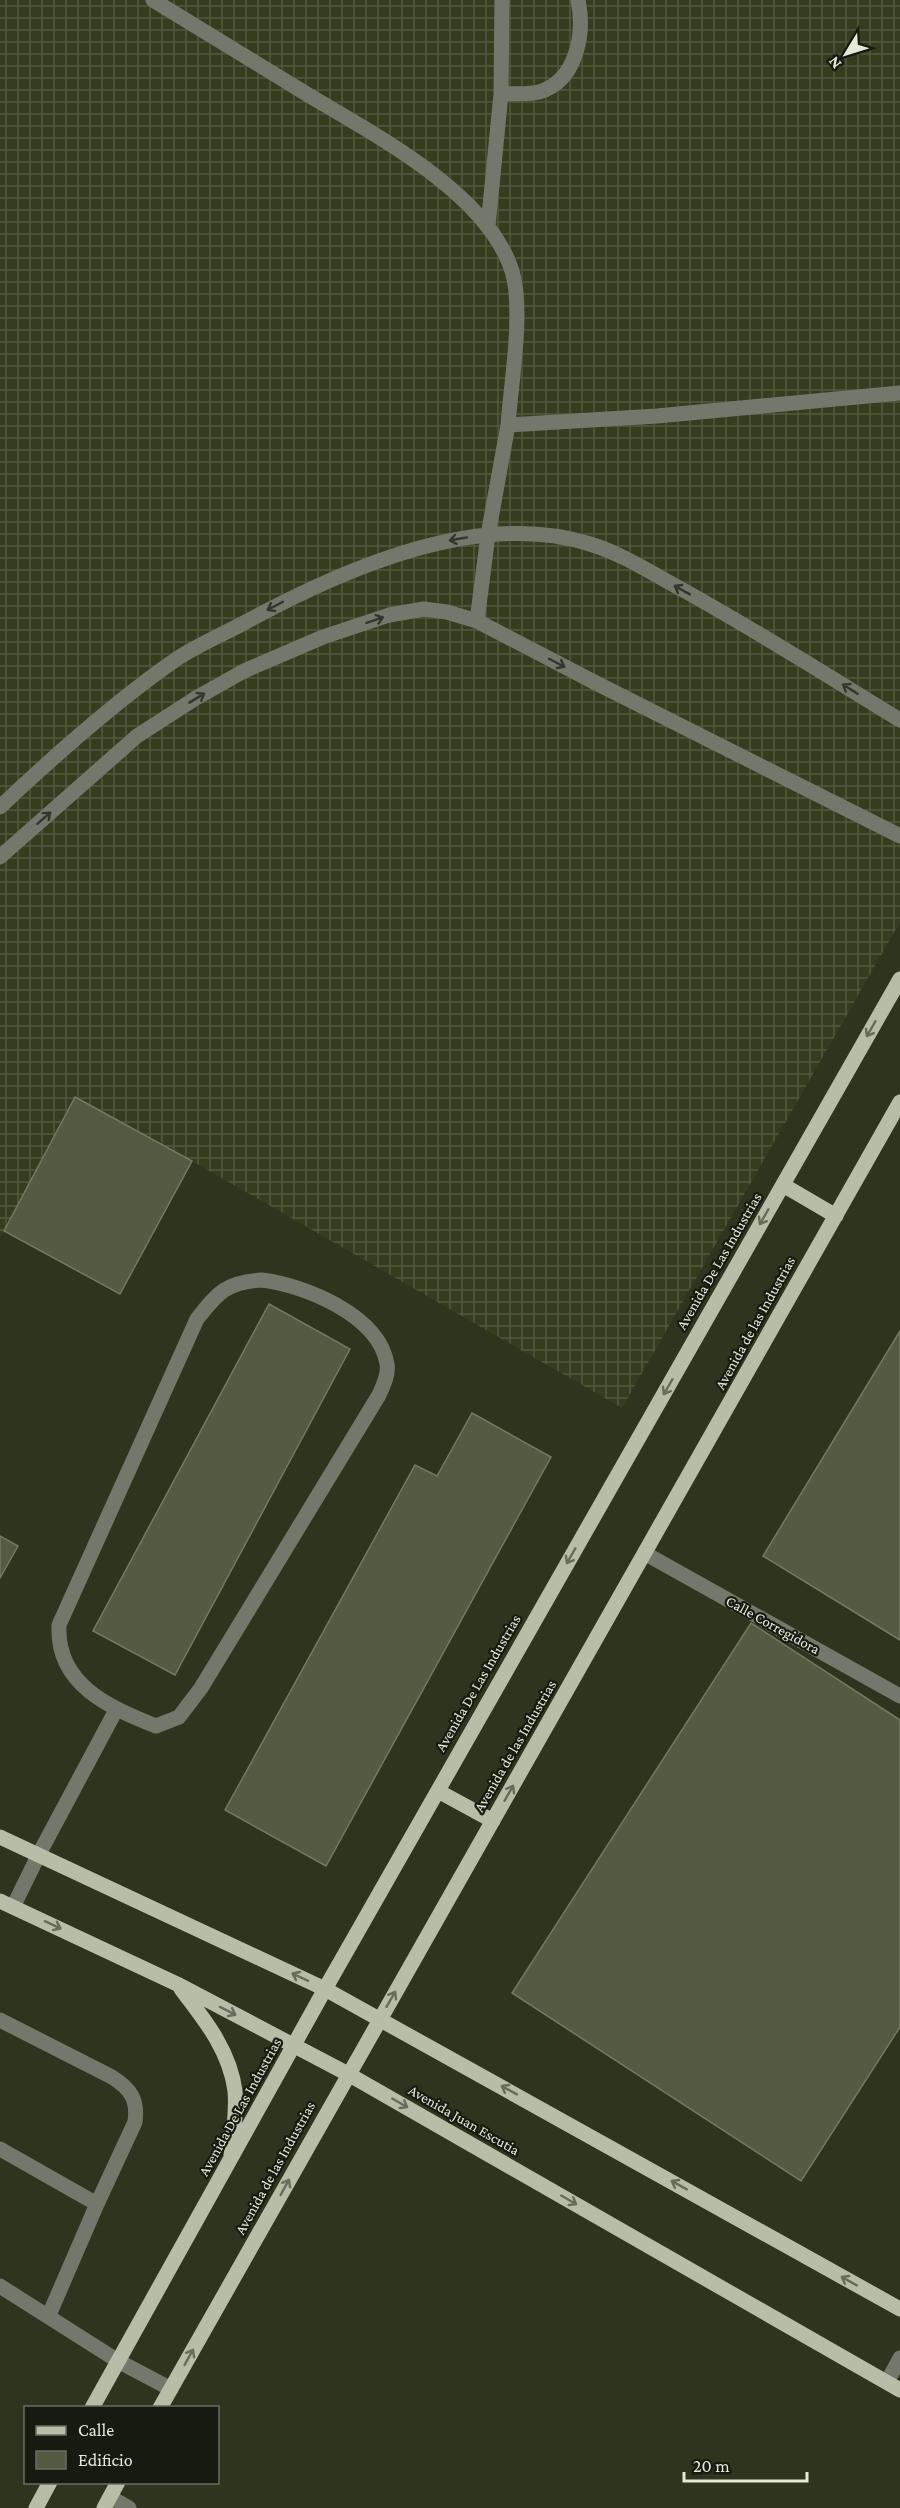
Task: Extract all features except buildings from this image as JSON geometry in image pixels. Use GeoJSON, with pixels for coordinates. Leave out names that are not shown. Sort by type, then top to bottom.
{"type":"FeatureCollection","features":[{"type":"Feature","properties":{"kind":"main road","name":"Avenida De Las Industrias"},"geometry":{"type":"LineString","coordinates":[[93,2406],[325,1989],[900,978]]}},
{"type":"Feature","properties":{"kind":"main road","name":"Avenida de las Industrias"},"geometry":{"type":"LineString","coordinates":[[161,2406],[348,2074],[646,1554],[900,1102]]}},
{"type":"Feature","properties":{"kind":"main road"},"geometry":{"type":"LineString","coordinates":[[783,1185],[836,1215]]}},
{"type":"Feature","properties":{"kind":"main road"},"geometry":{"type":"LineString","coordinates":[[438,1791],[493,1821]]}},
{"type":"Feature","properties":{"kind":"main road"},"geometry":{"type":"LineString","coordinates":[[0,1837],[325,1989],[900,2309]]}},
{"type":"Feature","properties":{"kind":"main road","name":"Avenida Juan Escutia"},"geometry":{"type":"LineString","coordinates":[[7,1904],[177,1984],[295,2045],[893,2386]]}},
{"type":"Feature","properties":{"kind":"main road"},"geometry":{"type":"LineString","coordinates":[[177,1984],[220,2043],[230,2066],[236,2110],[230,2162]]}},
{"type":"Feature","properties":{"kind":"main road"},"geometry":{"type":"LineString","coordinates":[[36,2508],[49,2484]]}},
{"type":"Feature","properties":{"kind":"main road"},"geometry":{"type":"LineString","coordinates":[[107,2503],[117,2484]]}},
{"type":"Feature","properties":{"kind":"street"},"geometry":{"type":"LineString","coordinates":[[153,0],[404,153],[447,185],[488,226],[503,247],[518,297],[508,425],[488,535],[477,621]]}},
{"type":"Feature","properties":{"kind":"street"},"geometry":{"type":"LineString","coordinates":[[488,226],[501,94],[502,0]]}},
{"type":"Feature","properties":{"kind":"street"},"geometry":{"type":"LineString","coordinates":[[501,94],[537,93],[562,78],[579,44],[581,14],[578,0]]}},
{"type":"Feature","properties":{"kind":"street"},"geometry":{"type":"LineString","coordinates":[[508,425],[657,416],[900,393]]}},
{"type":"Feature","properties":{"kind":"street"},"geometry":{"type":"LineString","coordinates":[[0,807],[107,714],[179,658],[287,599],[369,564],[450,541],[488,535],[551,535],[591,544],[630,561],[736,619],[900,720]]}},
{"type":"Feature","properties":{"kind":"street"},"geometry":{"type":"LineString","coordinates":[[0,857],[137,736],[243,671],[323,637],[389,615],[424,609],[447,612],[477,621],[900,836]]}},
{"type":"Feature","properties":{"kind":"street"},"geometry":{"type":"LineString","coordinates":[[241,1281],[282,1282],[322,1297],[362,1324],[381,1348],[387,1364],[386,1379],[379,1395],[191,1704],[179,1717],[156,1726],[116,1710],[79,1683],[68,1669],[61,1653],[59,1624],[197,1319],[224,1288],[241,1281]]}},
{"type":"Feature","properties":{"kind":"street","name":"Calle Corregidora"},"geometry":{"type":"LineString","coordinates":[[646,1554],[900,1696]]}},
{"type":"Feature","properties":{"kind":"street"},"geometry":{"type":"LineString","coordinates":[[7,1904],[39,1854],[116,1710]]}},
{"type":"Feature","properties":{"kind":"street"},"geometry":{"type":"LineString","coordinates":[[0,2020],[127,2086],[134,2097],[137,2108],[135,2122],[49,2315]]}},
{"type":"Feature","properties":{"kind":"street"},"geometry":{"type":"LineString","coordinates":[[0,2149],[97,2204]]}},
{"type":"Feature","properties":{"kind":"street"},"geometry":{"type":"LineString","coordinates":[[0,2286],[49,2315],[118,2361],[171,2389]]}},
{"type":"Feature","properties":{"kind":"street"},"geometry":{"type":"LineString","coordinates":[[893,2386],[900,2358]]}},
{"type":"Feature","properties":{"kind":"street"},"geometry":{"type":"LineString","coordinates":[[107,2503],[129,2508]]}},
{"type":"Feature","properties":{"kind":"shaded area"},"geometry":{"type":"Polygon","coordinates":[[[0,0],[900,0],[900,922],[622,1408],[192,1161],[75,1097],[0,1238],[0,0]]]}}]}
